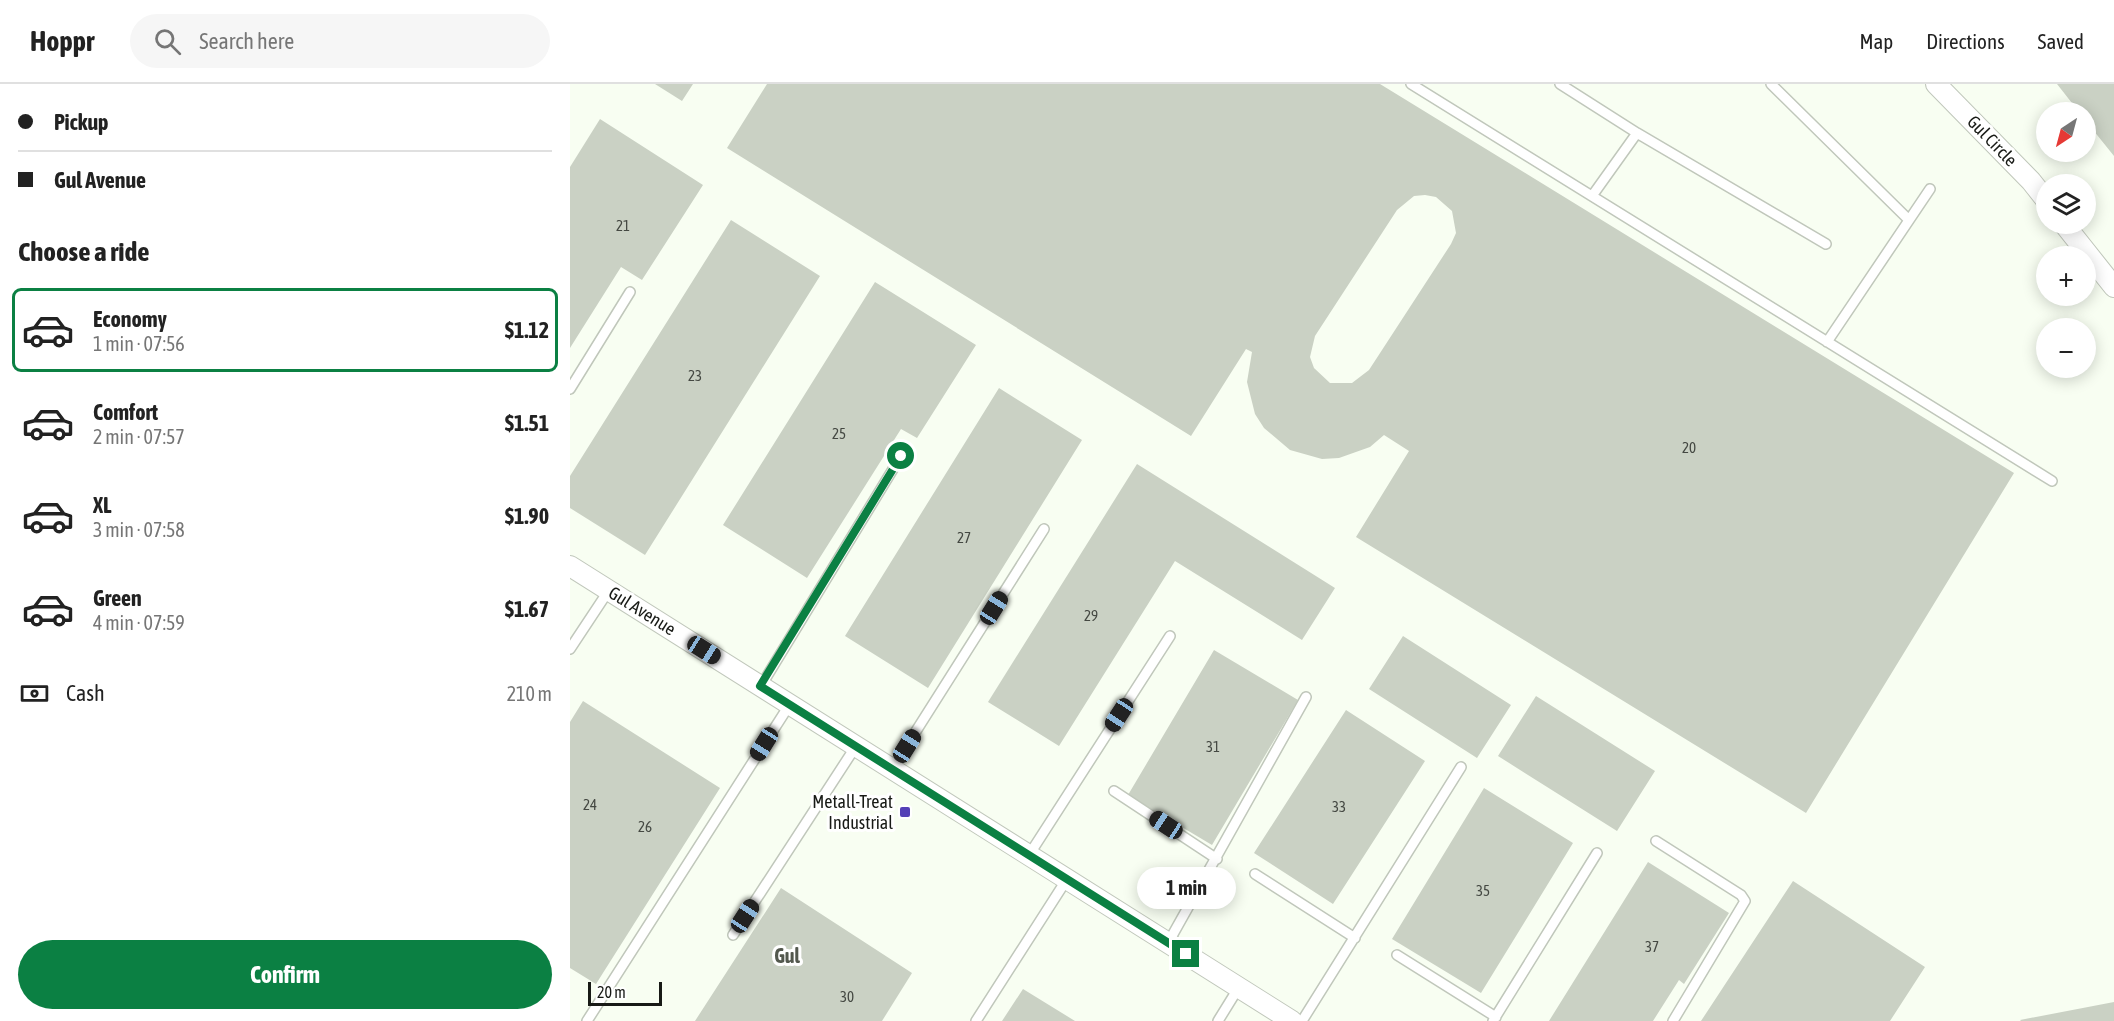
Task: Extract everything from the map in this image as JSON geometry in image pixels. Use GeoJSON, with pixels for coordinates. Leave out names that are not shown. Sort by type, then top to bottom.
{"type":"FeatureCollection","features":[{"type":"Feature","properties":{"kind":"street","name":"Gul Circle"},"geometry":{"type":"LineString","coordinates":[[1936,84],[2036,187]]}},
{"type":"Feature","properties":{"kind":"street"},"geometry":{"type":"LineString","coordinates":[[2072,234],[2114,287]]}},
{"type":"Feature","properties":{"kind":"street","name":"Gul Avenue"},"geometry":{"type":"LineString","coordinates":[[570,566],[1293,1020]]}},
{"type":"Feature","properties":{"kind":"lane"},"geometry":{"type":"LineString","coordinates":[[1411,84],[2052,481]]}},
{"type":"Feature","properties":{"kind":"lane"},"geometry":{"type":"LineString","coordinates":[[1560,84],[1637,133],[1826,244]]}},
{"type":"Feature","properties":{"kind":"lane"},"geometry":{"type":"LineString","coordinates":[[1772,84],[1909,220]]}},
{"type":"Feature","properties":{"kind":"lane"},"geometry":{"type":"LineString","coordinates":[[1592,196],[1637,133]]}},
{"type":"Feature","properties":{"kind":"lane"},"geometry":{"type":"LineString","coordinates":[[1827,342],[1930,189]]}},
{"type":"Feature","properties":{"kind":"lane"},"geometry":{"type":"LineString","coordinates":[[570,389],[630,292]]}},
{"type":"Feature","properties":{"kind":"lane"},"geometry":{"type":"LineString","coordinates":[[760,686],[901,456]]}},
{"type":"Feature","properties":{"kind":"lane"},"geometry":{"type":"LineString","coordinates":[[892,769],[1044,529]]}},
{"type":"Feature","properties":{"kind":"lane"},"geometry":{"type":"LineString","coordinates":[[570,649],[609,590]]}},
{"type":"Feature","properties":{"kind":"lane"},"geometry":{"type":"LineString","coordinates":[[1029,855],[1170,636]]}},
{"type":"Feature","properties":{"kind":"lane"},"geometry":{"type":"LineString","coordinates":[[1168,943],[1306,697]]}},
{"type":"Feature","properties":{"kind":"lane"},"geometry":{"type":"LineString","coordinates":[[587,1021],[790,704]]}},
{"type":"Feature","properties":{"kind":"lane"},"geometry":{"type":"LineString","coordinates":[[733,935],[856,746]]}},
{"type":"Feature","properties":{"kind":"lane"},"geometry":{"type":"LineString","coordinates":[[1293,1020],[1355,938],[1461,767]]}},
{"type":"Feature","properties":{"kind":"lane"},"geometry":{"type":"LineString","coordinates":[[1114,790],[1217,859]]}},
{"type":"Feature","properties":{"kind":"lane"},"geometry":{"type":"LineString","coordinates":[[1656,841],[1741,895],[1745,901],[1672,1021]]}},
{"type":"Feature","properties":{"kind":"lane"},"geometry":{"type":"LineString","coordinates":[[1396,955],[1494,1019],[1597,853]]}},
{"type":"Feature","properties":{"kind":"lane"},"geometry":{"type":"LineString","coordinates":[[1255,874],[1355,938]]}},
{"type":"Feature","properties":{"kind":"lane"},"geometry":{"type":"LineString","coordinates":[[976,1021],[1067,879]]}},
{"type":"Feature","properties":{"kind":"lane"},"geometry":{"type":"LineString","coordinates":[[1218,1021],[1239,987]]}},
{"type":"Feature","properties":{"kind":"building"},"geometry":{"type":"Polygon","coordinates":[[[655,84],[693,84],[682,101],[655,84]]]}},
{"type":"Feature","properties":{"kind":"building"},"geometry":{"type":"Polygon","coordinates":[[[767,84],[1380,84],[2014,473],[1806,813],[1356,537],[1409,451],[1384,435],[1370,447],[1339,458],[1322,459],[1290,450],[1264,428],[1255,414],[1247,382],[1252,352],[1246,349],[1191,436],[727,148],[767,84]],[[1414,196],[1397,210],[1315,336],[1310,357],[1314,368],[1330,383],[1352,383],[1369,370],[1451,244],[1456,233],[1452,211],[1436,197],[1414,196]]]}},
{"type":"Feature","properties":{"kind":"building"},"geometry":{"type":"Polygon","coordinates":[[[2057,84],[2114,84],[2114,156],[2096,134],[2096,102],[2071,102],[2057,84]]]}},
{"type":"Feature","properties":{"kind":"building"},"geometry":{"type":"Polygon","coordinates":[[[600,119],[703,185],[642,280],[621,267],[570,348],[570,167],[600,119]]]}},
{"type":"Feature","properties":{"kind":"building"},"geometry":{"type":"Polygon","coordinates":[[[731,220],[820,276],[645,555],[570,508],[570,476],[731,220]]]}},
{"type":"Feature","properties":{"kind":"building"},"geometry":{"type":"Polygon","coordinates":[[[875,282],[976,345],[917,438],[901,429],[807,578],[723,525],[875,282]]]}},
{"type":"Feature","properties":{"kind":"building"},"geometry":{"type":"Polygon","coordinates":[[[999,388],[1082,440],[928,688],[845,636],[999,388]]]}},
{"type":"Feature","properties":{"kind":"building"},"geometry":{"type":"Polygon","coordinates":[[[1137,464],[1335,588],[1302,640],[1175,561],[1059,746],[988,702],[1137,464]]]}},
{"type":"Feature","properties":{"kind":"building"},"geometry":{"type":"Polygon","coordinates":[[[1403,636],[1511,705],[1477,758],[1369,689],[1403,636]]]}},
{"type":"Feature","properties":{"kind":"building"},"geometry":{"type":"Polygon","coordinates":[[[1214,650],[1298,700],[1212,845],[1128,795],[1214,650]]]}},
{"type":"Feature","properties":{"kind":"building"},"geometry":{"type":"Polygon","coordinates":[[[1536,696],[1655,771],[1617,831],[1498,756],[1536,696]]]}},
{"type":"Feature","properties":{"kind":"building"},"geometry":{"type":"Polygon","coordinates":[[[583,701],[720,788],[596,984],[570,968],[570,722],[583,701]]]}},
{"type":"Feature","properties":{"kind":"building"},"geometry":{"type":"Polygon","coordinates":[[[1346,710],[1425,761],[1333,904],[1254,853],[1346,710]]]}},
{"type":"Feature","properties":{"kind":"building"},"geometry":{"type":"Polygon","coordinates":[[[1484,788],[1573,843],[1481,993],[1392,939],[1484,788]]]}},
{"type":"Feature","properties":{"kind":"building"},"geometry":{"type":"Polygon","coordinates":[[[1648,862],[1729,913],[1684,984],[1679,980],[1653,1021],[1549,1021],[1648,862]]]}},
{"type":"Feature","properties":{"kind":"building"},"geometry":{"type":"Polygon","coordinates":[[[1793,881],[1925,967],[1890,1021],[1701,1021],[1793,881]]]}},
{"type":"Feature","properties":{"kind":"building"},"geometry":{"type":"Polygon","coordinates":[[[781,888],[912,973],[882,1021],[695,1021],[781,888]]]}},
{"type":"Feature","properties":{"kind":"building"},"geometry":{"type":"Polygon","coordinates":[[[1023,989],[1075,1021],[1002,1021],[1023,989]]]}},
{"type":"Feature","properties":{"kind":"building"},"geometry":{"type":"Polygon","coordinates":[[[2114,1002],[2114,1021],[2020,1020],[2114,1002]]]}},
{"type":"Feature","properties":{"kind":"place","name":"Metall-Treat Industrial"},"geometry":{"type":"Point","coordinates":[905,812]}},
{"type":"Feature","properties":{"kind":"district","name":"Gul"},"geometry":{"type":"Point","coordinates":[787,956]}},
{"type":"Feature","properties":{"kind":"route"},"geometry":{"type":"LineString","coordinates":[[901,456],[760,686],[1186,954]]}}]}
